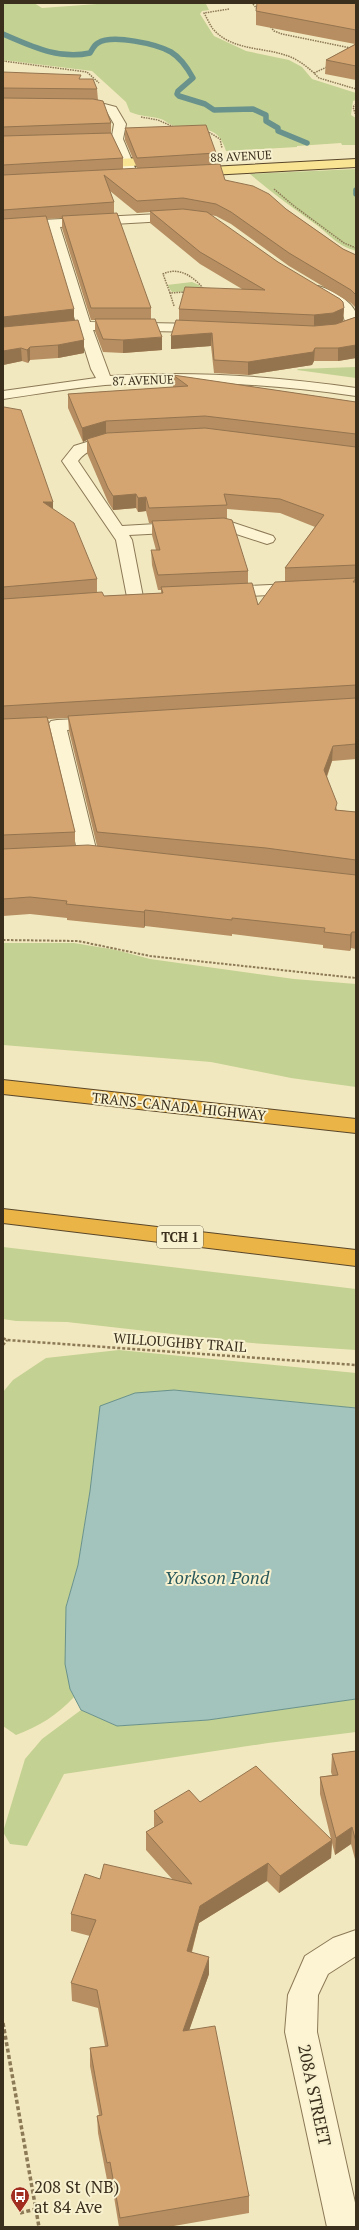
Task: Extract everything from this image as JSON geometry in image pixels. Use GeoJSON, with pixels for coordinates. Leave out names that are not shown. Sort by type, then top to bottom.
{"type":"FeatureCollection","features":[{"type":"Feature","properties":{"kind":"highway","name":"TRANS-CANADA HIGHWAY"},"geometry":{"type":"LineString","coordinates":[[3,1087],[356,1126]]}},
{"type":"Feature","properties":{"kind":"highway","name":"TCH 1"},"geometry":{"type":"LineString","coordinates":[[3,1216],[356,1258]]}},
{"type":"Feature","properties":{"kind":"main road"},"geometry":{"type":"LineString","coordinates":[[80,165],[178,160]]}},
{"type":"Feature","properties":{"kind":"main road","name":"88 AVENUE"},"geometry":{"type":"LineString","coordinates":[[179,173],[356,163]]}},
{"type":"Feature","properties":{"kind":"main road"},"geometry":{"type":"LineString","coordinates":[[117,176],[155,174]]}},
{"type":"Feature","properties":{"kind":"street"},"geometry":{"type":"LineString","coordinates":[[64,105],[93,105],[112,110],[120,124],[117,139],[132,175]]}},
{"type":"Feature","properties":{"kind":"street"},"geometry":{"type":"LineString","coordinates":[[73,141],[117,139]]}},
{"type":"Feature","properties":{"kind":"street"},"geometry":{"type":"LineString","coordinates":[[3,226],[190,217]]}},
{"type":"Feature","properties":{"kind":"street"},"geometry":{"type":"LineString","coordinates":[[52,223],[98,369],[105,381]]}},
{"type":"Feature","properties":{"kind":"street"},"geometry":{"type":"LineString","coordinates":[[307,283],[345,307],[353,319],[352,324],[346,328],[314,333]]}},
{"type":"Feature","properties":{"kind":"street"},"geometry":{"type":"LineString","coordinates":[[3,335],[84,326],[157,326],[220,329]]}},
{"type":"Feature","properties":{"kind":"street","name":"87 AVENUE"},"geometry":{"type":"LineString","coordinates":[[3,395],[105,381],[164,378],[227,379],[356,392]]}},
{"type":"Feature","properties":{"kind":"street"},"geometry":{"type":"LineString","coordinates":[[129,440],[106,441],[79,449],[70,461],[124,540],[127,598],[152,596]]}},
{"type":"Feature","properties":{"kind":"street"},"geometry":{"type":"LineString","coordinates":[[118,531],[225,525],[267,539]]}},
{"type":"Feature","properties":{"kind":"street"},"geometry":{"type":"LineString","coordinates":[[207,593],[356,586]]}},
{"type":"Feature","properties":{"kind":"street"},"geometry":{"type":"LineString","coordinates":[[119,722],[49,725],[80,855],[126,858]]}},
{"type":"Feature","properties":{"kind":"street","name":"208A STREET"},"geometry":{"type":"LineString","coordinates":[[344,2227],[301,2032],[303,1995],[316,1965],[344,1947],[356,1943]]}},
{"type":"Feature","properties":{"kind":"path"},"geometry":{"type":"LineString","coordinates":[[253,4],[261,15]]}},
{"type":"Feature","properties":{"kind":"path"},"geometry":{"type":"LineString","coordinates":[[229,9],[204,13],[219,35],[242,47],[295,58],[309,67],[319,78],[356,89]]}},
{"type":"Feature","properties":{"kind":"path"},"geometry":{"type":"LineString","coordinates":[[266,20],[274,31],[282,34],[356,50]]}},
{"type":"Feature","properties":{"kind":"path"},"geometry":{"type":"LineString","coordinates":[[314,74],[333,64]]}},
{"type":"Feature","properties":{"kind":"path"},"geometry":{"type":"LineString","coordinates":[[356,104],[353,107],[353,111],[356,116]]}},
{"type":"Feature","properties":{"kind":"path"},"geometry":{"type":"LineString","coordinates":[[272,188],[284,200],[334,234],[344,244],[356,248]]}},
{"type":"Feature","properties":{"kind":"path"},"geometry":{"type":"LineString","coordinates":[[157,326],[158,321],[163,317],[176,314],[163,274],[177,270],[185,272],[189,279],[202,286],[206,292]]}},
{"type":"Feature","properties":{"kind":"path"},"geometry":{"type":"LineString","coordinates":[[170,293],[190,292]]}},
{"type":"Feature","properties":{"kind":"path"},"geometry":{"type":"LineString","coordinates":[[198,292],[210,292]]}},
{"type":"Feature","properties":{"kind":"path"},"geometry":{"type":"LineString","coordinates":[[3,940],[78,941],[118,948],[150,956],[356,978]]}},
{"type":"Feature","properties":{"kind":"path","name":"WILLOUGHBY TRAIL"},"geometry":{"type":"LineString","coordinates":[[3,1338],[7,1340],[356,1365]]}},
{"type":"Feature","properties":{"kind":"path"},"geometry":{"type":"LineString","coordinates":[[3,1345],[7,1340]]}},
{"type":"Feature","properties":{"kind":"path"},"geometry":{"type":"LineString","coordinates":[[3,2023],[39,2227]]}},
{"type":"Feature","properties":{"kind":"path"},"geometry":{"type":"LineString","coordinates":[[20,2213],[36,2209]]}},
{"type":"Feature","properties":{"kind":"green space"},"geometry":{"type":"Polygon","coordinates":[[[3,3],[34,3],[42,8],[111,3],[212,3],[206,4],[209,10],[202,11],[200,14],[214,36],[246,51],[289,60],[302,67],[312,79],[356,93],[356,100],[353,101],[351,115],[356,118],[356,145],[342,145],[341,143],[226,151],[222,142],[212,131],[183,128],[171,125],[161,119],[130,112],[126,102],[92,71],[3,60],[3,3]]]}},
{"type":"Feature","properties":{"kind":"green space"},"geometry":{"type":"Polygon","coordinates":[[[356,169],[356,251],[336,241],[250,174],[356,169]]]}},
{"type":"Feature","properties":{"kind":"green space"},"geometry":{"type":"Polygon","coordinates":[[[192,282],[199,285],[203,291],[172,292],[167,285],[192,282]]]}},
{"type":"Feature","properties":{"kind":"green space"},"geometry":{"type":"Polygon","coordinates":[[[356,367],[356,378],[297,370],[298,369],[356,367]]]}},
{"type":"Feature","properties":{"kind":"green space"},"geometry":{"type":"Polygon","coordinates":[[[3,943],[74,943],[116,950],[150,959],[294,979],[356,984],[356,1087],[291,1078],[211,1062],[3,1045],[3,943]]]}},
{"type":"Feature","properties":{"kind":"green space"},"geometry":{"type":"Polygon","coordinates":[[[3,1247],[356,1289],[356,1350],[252,1343],[67,1322],[16,1321],[3,1319],[3,1247]]]}},
{"type":"Feature","properties":{"kind":"green space"},"geometry":{"type":"Polygon","coordinates":[[[119,1350],[356,1373],[356,1408],[174,1390],[90,1491],[78,1565],[66,1607],[70,1689],[74,1697],[48,1719],[33,1728],[16,1735],[3,1726],[3,1392],[13,1380],[46,1358],[119,1350]]]}},
{"type":"Feature","properties":{"kind":"green space"},"geometry":{"type":"Polygon","coordinates":[[[356,1699],[356,1732],[268,1743],[64,1774],[27,1846],[10,1844],[3,1832],[25,1759],[42,1739],[81,1710],[117,1726],[208,1720],[356,1699]]]}},
{"type":"Feature","properties":{"kind":"water","name":"Yorkson Pond"},"geometry":{"type":"Polygon","coordinates":[[[174,1390],[356,1408],[356,1699],[208,1720],[117,1726],[81,1710],[70,1689],[65,1664],[66,1607],[78,1565],[90,1491],[100,1406],[135,1393],[174,1390]]]}},
{"type":"Feature","properties":{"kind":"building"},"geometry":{"type":"Polygon","coordinates":[[[257,3],[356,3],[356,30],[256,11],[257,3]]]}},
{"type":"Feature","properties":{"kind":"building"},"geometry":{"type":"Polygon","coordinates":[[[356,44],[356,66],[326,60],[356,44]]]}},
{"type":"Feature","properties":{"kind":"building"},"geometry":{"type":"Polygon","coordinates":[[[3,72],[81,75],[79,79],[93,79],[97,89],[3,88],[3,72]]]}},
{"type":"Feature","properties":{"kind":"building"},"geometry":{"type":"Polygon","coordinates":[[[3,98],[93,99],[103,101],[111,123],[3,127],[3,98]]]}},
{"type":"Feature","properties":{"kind":"building"},"geometry":{"type":"Polygon","coordinates":[[[206,125],[216,153],[137,158],[125,128],[206,125]]]}},
{"type":"Feature","properties":{"kind":"building"},"geometry":{"type":"Polygon","coordinates":[[[111,133],[123,158],[3,165],[3,136],[111,133]]]}},
{"type":"Feature","properties":{"kind":"building"},"geometry":{"type":"Polygon","coordinates":[[[220,164],[225,180],[253,186],[269,194],[286,209],[343,249],[356,255],[356,295],[351,290],[289,253],[231,212],[216,204],[183,198],[137,201],[104,175],[114,202],[3,210],[3,175],[220,164]]]}},
{"type":"Feature","properties":{"kind":"building"},"geometry":{"type":"Polygon","coordinates":[[[183,209],[207,212],[278,262],[340,299],[343,302],[344,308],[333,313],[314,315],[179,309],[185,287],[265,290],[200,252],[150,211],[183,209]]]}},
{"type":"Feature","properties":{"kind":"building"},"geometry":{"type":"Polygon","coordinates":[[[117,213],[151,308],[91,308],[62,216],[117,213]]]}},
{"type":"Feature","properties":{"kind":"building"},"geometry":{"type":"Polygon","coordinates":[[[46,216],[74,309],[3,317],[3,219],[46,216]]]}},
{"type":"Feature","properties":{"kind":"building"},"geometry":{"type":"Polygon","coordinates":[[[356,317],[356,345],[338,348],[315,348],[313,352],[248,362],[214,360],[212,333],[171,336],[176,320],[314,326],[336,324],[356,317]]]}},
{"type":"Feature","properties":{"kind":"building"},"geometry":{"type":"Polygon","coordinates":[[[95,319],[155,319],[162,337],[123,340],[103,339],[95,319]]]}},
{"type":"Feature","properties":{"kind":"building"},"geometry":{"type":"Polygon","coordinates":[[[78,320],[84,340],[58,345],[30,347],[27,350],[21,348],[3,351],[3,327],[78,320]]]}},
{"type":"Feature","properties":{"kind":"building"},"geometry":{"type":"Polygon","coordinates":[[[173,375],[356,402],[356,434],[205,416],[106,421],[82,428],[68,394],[188,386],[173,375]]]}},
{"type":"Feature","properties":{"kind":"building"},"geometry":{"type":"Polygon","coordinates":[[[4,407],[21,410],[53,502],[43,502],[74,523],[97,579],[3,587],[4,407]]]}},
{"type":"Feature","properties":{"kind":"building"},"geometry":{"type":"Polygon","coordinates":[[[205,428],[356,447],[356,565],[285,568],[324,515],[280,499],[224,494],[227,505],[149,508],[146,497],[138,498],[136,494],[113,496],[108,488],[87,439],[107,433],[205,428]]]}},
{"type":"Feature","properties":{"kind":"building"},"geometry":{"type":"Polygon","coordinates":[[[224,518],[232,520],[248,571],[158,575],[151,550],[160,550],[152,521],[224,518]]]}},
{"type":"Feature","properties":{"kind":"building"},"geometry":{"type":"Polygon","coordinates":[[[356,578],[353,582],[356,582],[356,685],[3,706],[3,599],[102,592],[104,596],[163,593],[161,587],[252,583],[258,605],[275,582],[356,578]]]}},
{"type":"Feature","properties":{"kind":"building"},"geometry":{"type":"Polygon","coordinates":[[[356,698],[356,744],[333,746],[324,770],[337,803],[335,810],[356,812],[356,860],[266,848],[97,832],[68,716],[356,698]]]}},
{"type":"Feature","properties":{"kind":"building"},"geometry":{"type":"Polygon","coordinates":[[[47,717],[75,832],[3,835],[3,719],[47,717]]]}},
{"type":"Feature","properties":{"kind":"building"},"geometry":{"type":"Polygon","coordinates":[[[88,845],[356,875],[356,932],[352,932],[350,935],[324,932],[325,928],[232,918],[232,920],[145,910],[144,912],[66,904],[67,901],[30,897],[3,899],[3,849],[88,845]]]}},
{"type":"Feature","properties":{"kind":"building"},"geometry":{"type":"Polygon","coordinates":[[[356,1751],[356,1842],[352,1827],[336,1838],[320,1777],[338,1775],[332,1754],[356,1751]]]}},
{"type":"Feature","properties":{"kind":"building"},"geometry":{"type":"Polygon","coordinates":[[[256,1766],[332,1840],[280,1876],[268,1863],[200,1906],[187,1951],[209,1957],[183,2031],[215,2026],[249,2196],[120,2218],[110,2162],[107,2163],[97,2116],[102,2115],[90,2048],[108,2046],[97,1990],[71,1983],[96,1920],[71,1914],[85,1874],[100,1879],[104,1864],[192,1884],[146,1832],[163,1822],[154,1811],[189,1790],[200,1802],[256,1766]]]}},
{"type":"Feature","properties":{"kind":"waterway"},"geometry":{"type":"LineString","coordinates":[[3,34],[45,51],[67,55],[90,53],[94,46],[98,43],[113,39],[134,41],[156,46],[171,52],[178,57],[193,78],[178,91],[177,94],[179,96],[205,104],[214,110],[253,109],[266,115],[266,121],[278,128],[278,131],[307,143]]}},
{"type":"Feature","properties":{"kind":"place","name":"208 St (NB) at 84 Ave"},"geometry":{"type":"Point","coordinates":[20,2213]}}]}
